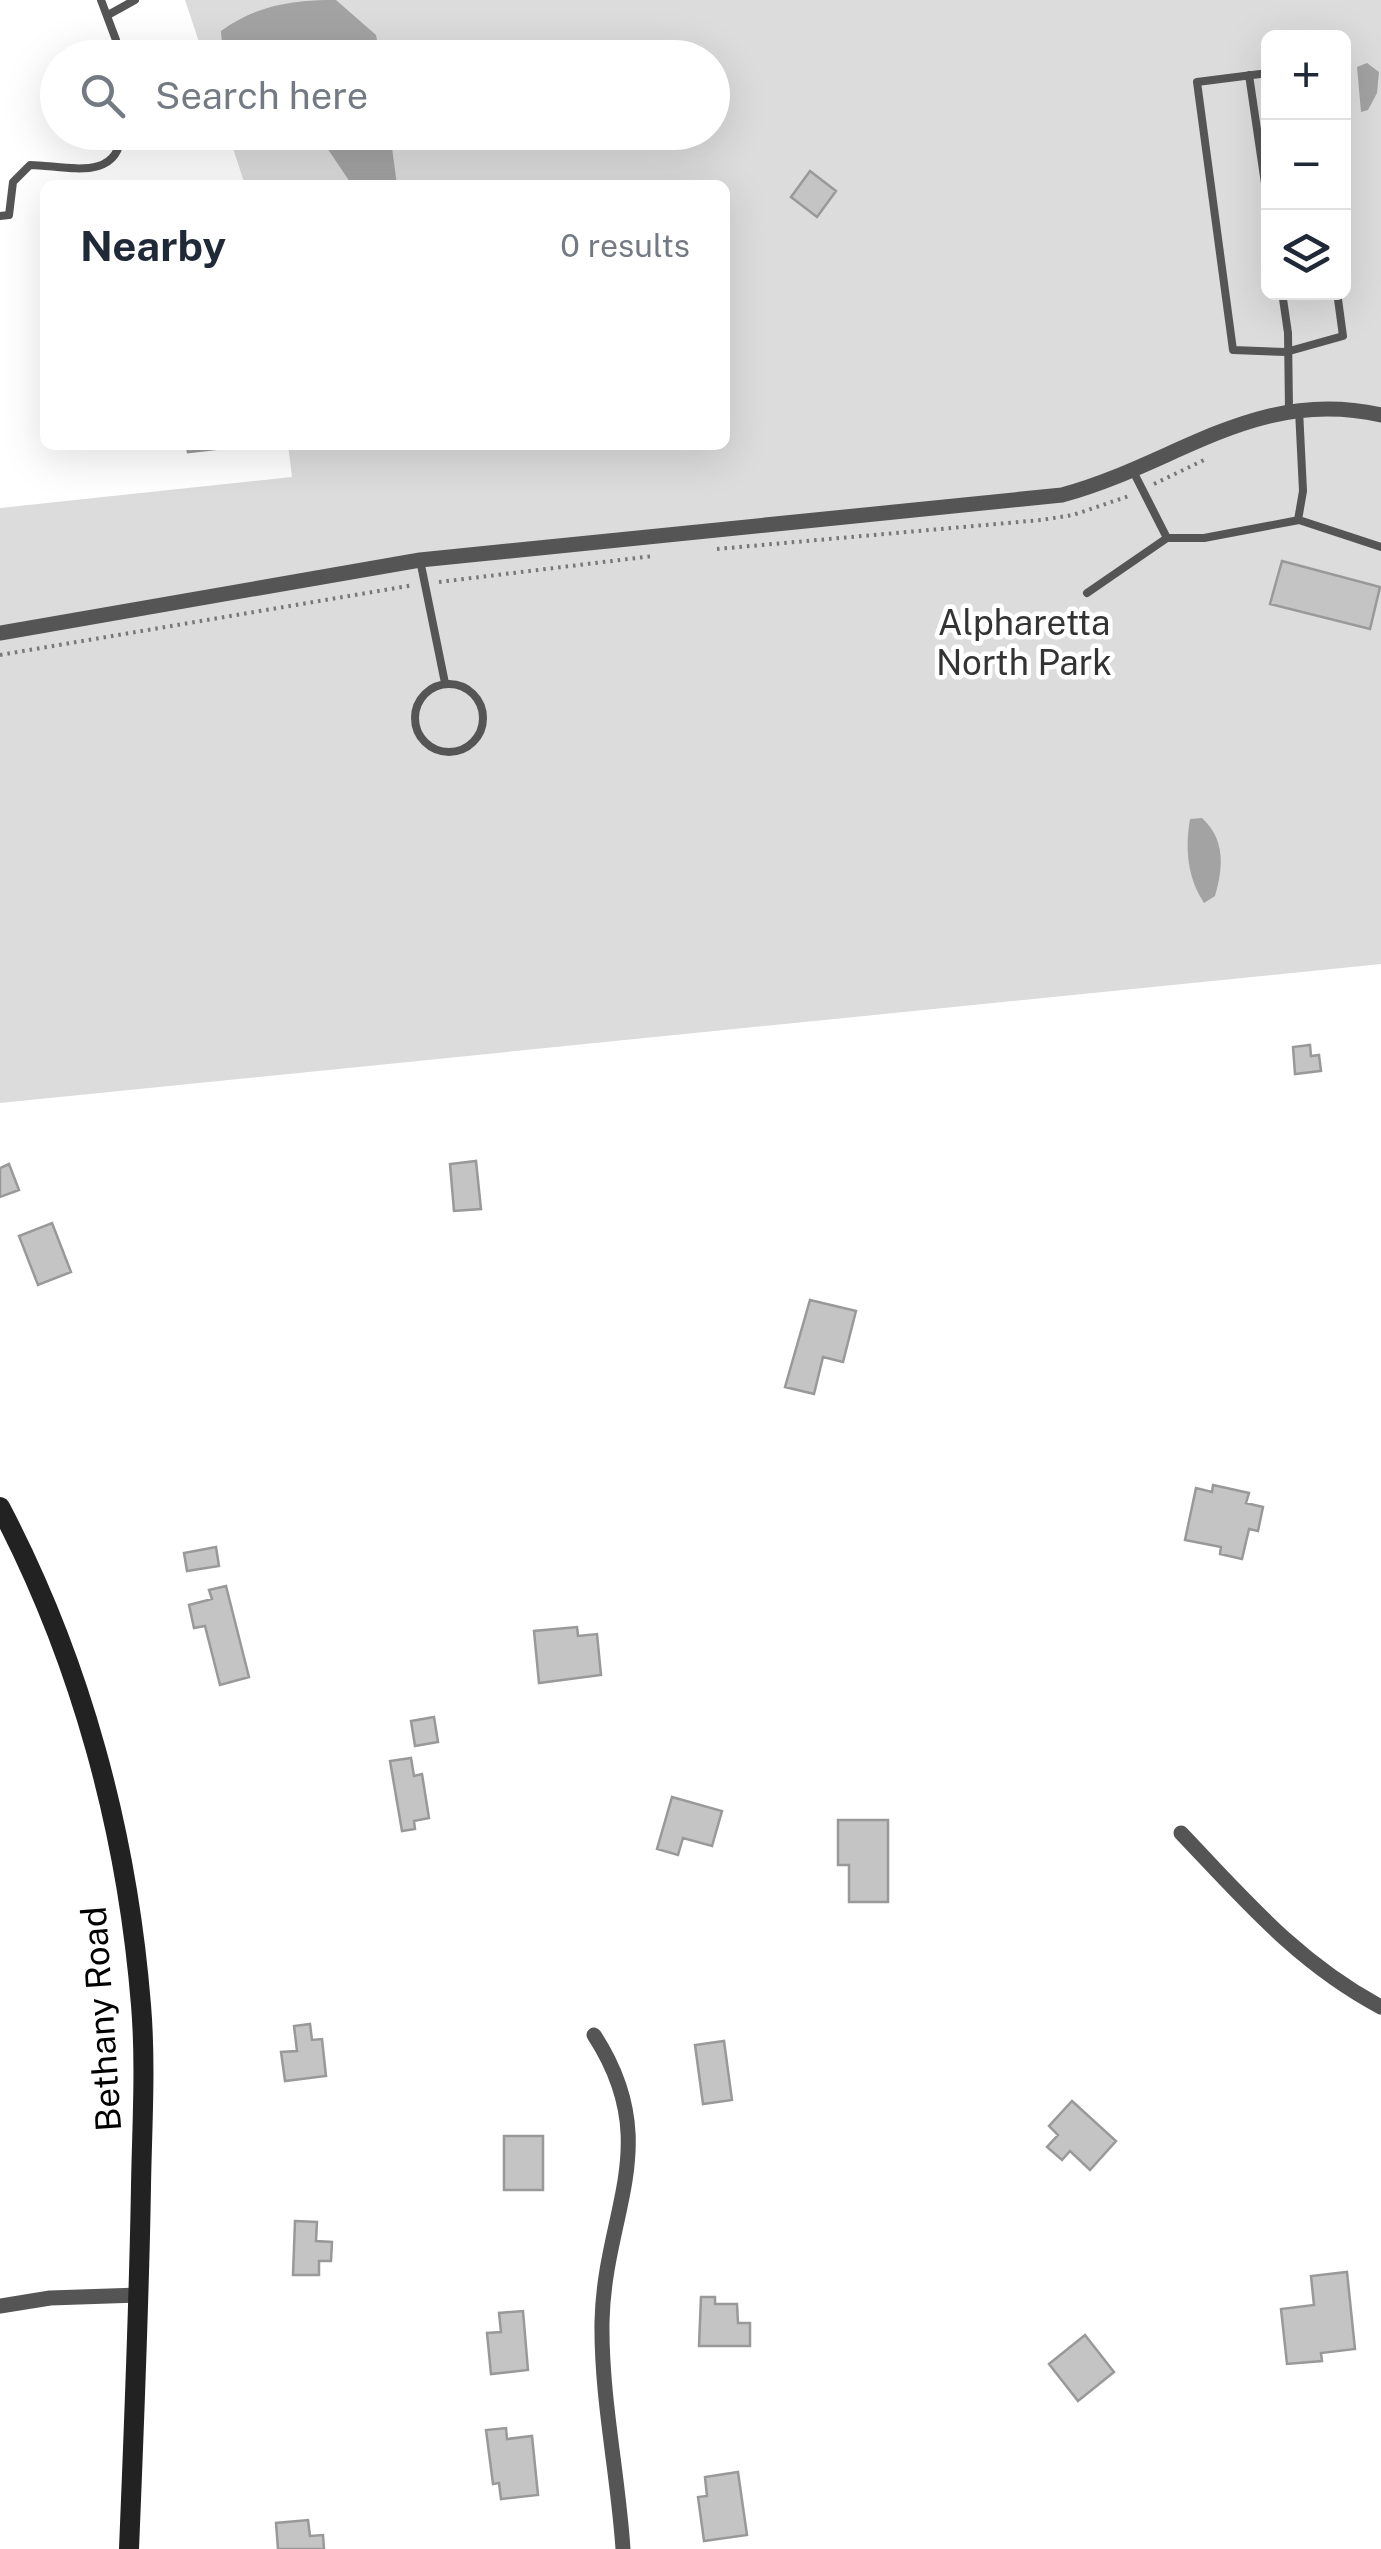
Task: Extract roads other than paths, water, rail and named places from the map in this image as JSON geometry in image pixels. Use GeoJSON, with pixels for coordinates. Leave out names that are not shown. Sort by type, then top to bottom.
{"type":"FeatureCollection","features":[{"type":"Feature","properties":{"kind":"street"},"geometry":{"type":"LineString","coordinates":[[0,633],[420,560],[1062,495],[1134,473],[1225,426],[1294,409],[1381,415]]}},
{"type":"Feature","properties":{"kind":"street","name":"Bethany Road"},"geometry":{"type":"LineString","coordinates":[[0,1506],[48,1604],[73,1674],[98,1756],[127,1894],[143,2062],[129,2549]]}},
{"type":"Feature","properties":{"kind":"street"},"geometry":{"type":"LineString","coordinates":[[1181,1833],[1284,1939],[1330,1980],[1381,2008]]}},
{"type":"Feature","properties":{"kind":"street"},"geometry":{"type":"LineString","coordinates":[[594,2035],[612,2064],[630,2138],[602,2318],[604,2378],[624,2549]]}},
{"type":"Feature","properties":{"kind":"street"},"geometry":{"type":"LineString","coordinates":[[0,2306],[138,2294]]}},
{"type":"Feature","properties":{"kind":"lane"},"geometry":{"type":"LineString","coordinates":[[100,0],[108,14],[113,40]]}},
{"type":"Feature","properties":{"kind":"lane"},"geometry":{"type":"LineString","coordinates":[[108,14],[135,0]]}},
{"type":"Feature","properties":{"kind":"lane"},"geometry":{"type":"LineString","coordinates":[[1261,74],[1197,82],[1233,350],[1286,352],[1343,336],[1339,300]]}},
{"type":"Feature","properties":{"kind":"lane"},"geometry":{"type":"LineString","coordinates":[[1249,76],[1261,157]]}},
{"type":"Feature","properties":{"kind":"lane"},"geometry":{"type":"LineString","coordinates":[[4,216],[14,182],[30,165],[82,171],[108,163],[118,150]]}},
{"type":"Feature","properties":{"kind":"lane"},"geometry":{"type":"LineString","coordinates":[[1283,300],[1303,491],[1298,520]]}},
{"type":"Feature","properties":{"kind":"lane"},"geometry":{"type":"LineString","coordinates":[[1134,473],[1167,538]]}},
{"type":"Feature","properties":{"kind":"lane"},"geometry":{"type":"LineString","coordinates":[[1088,593],[1167,538],[1204,538],[1298,520],[1381,547]]}},
{"type":"Feature","properties":{"kind":"lane"},"geometry":{"type":"LineString","coordinates":[[420,560],[445,684]]}},
{"type":"Feature","properties":{"kind":"lane"},"geometry":{"type":"LineString","coordinates":[[445,684],[470,691],[482,708],[484,720],[474,742],[454,752],[431,747],[416,729],[415,717],[427,691],[445,684]]}},
{"type":"Feature","properties":{"kind":"park label","name":"Alpharetta North Park"},"geometry":{"type":"Point","coordinates":[1024,642]}}]}
